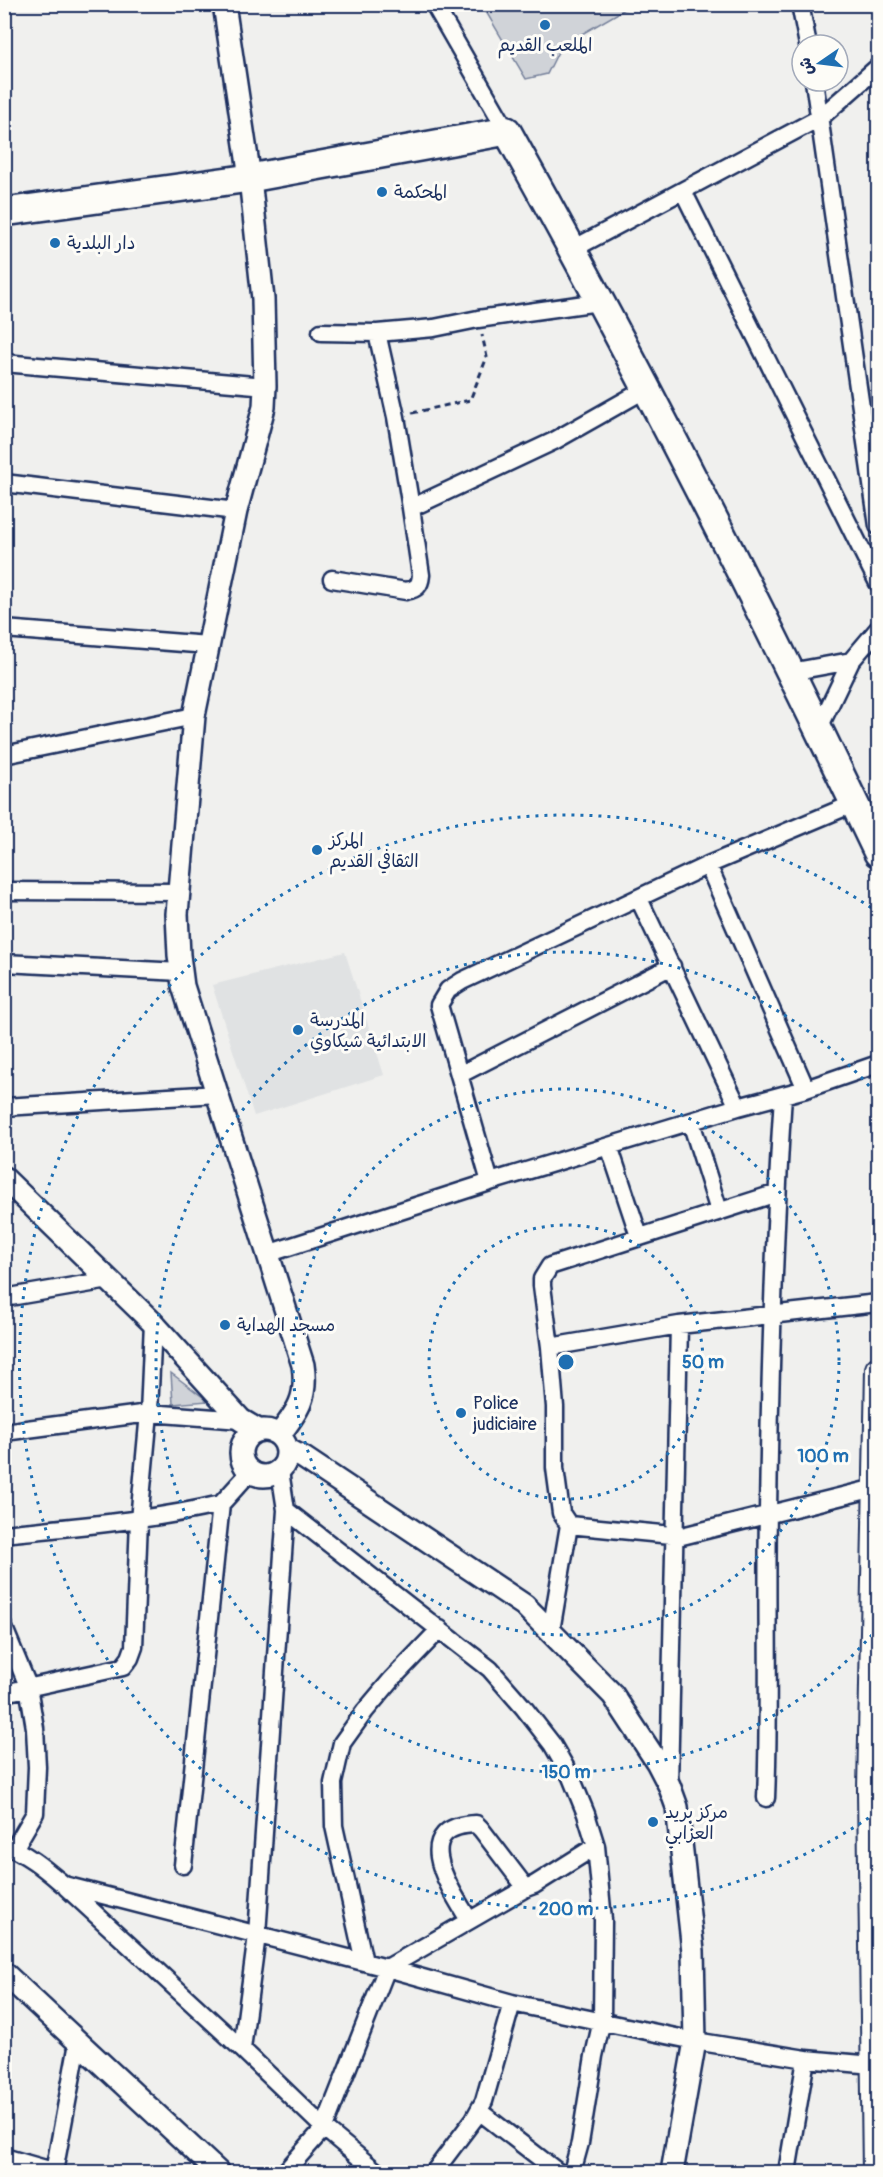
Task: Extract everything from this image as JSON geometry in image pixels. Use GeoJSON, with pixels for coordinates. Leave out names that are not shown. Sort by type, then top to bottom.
{"type":"FeatureCollection","features":[{"type":"Feature","properties":{"kind":"main road"},"geometry":{"type":"LineString","coordinates":[[4,212],[250,178],[507,132],[573,249],[646,389],[790,672],[878,853]]}},
{"type":"Feature","properties":{"kind":"main road"},"geometry":{"type":"LineString","coordinates":[[875,2172],[873,2065],[875,1488],[879,1369]]}},
{"type":"Feature","properties":{"kind":"street"},"geometry":{"type":"LineString","coordinates":[[224,4],[250,178],[263,299],[264,407],[236,511],[194,716],[177,914],[183,986],[303,1365],[305,1379],[304,1395],[283,1442],[287,1457],[279,1471],[286,1510],[257,1935],[242,2049]]}},
{"type":"Feature","properties":{"kind":"street"},"geometry":{"type":"LineString","coordinates":[[434,4],[507,132]]}},
{"type":"Feature","properties":{"kind":"street"},"geometry":{"type":"LineString","coordinates":[[800,4],[806,33]]}},
{"type":"Feature","properties":{"kind":"street"},"geometry":{"type":"LineString","coordinates":[[573,249],[821,117],[879,67]]}},
{"type":"Feature","properties":{"kind":"street"},"geometry":{"type":"LineString","coordinates":[[816,93],[879,526]]}},
{"type":"Feature","properties":{"kind":"street"},"geometry":{"type":"LineString","coordinates":[[683,191],[879,583]]}},
{"type":"Feature","properties":{"kind":"street"},"geometry":{"type":"LineString","coordinates":[[321,332],[377,333],[434,328],[478,319],[599,302]]}},
{"type":"Feature","properties":{"kind":"street"},"geometry":{"type":"LineString","coordinates":[[332,579],[406,591],[417,588],[420,584],[421,576],[396,417],[377,333]]}},
{"type":"Feature","properties":{"kind":"street"},"geometry":{"type":"LineString","coordinates":[[4,363],[265,386]]}},
{"type":"Feature","properties":{"kind":"street"},"geometry":{"type":"LineString","coordinates":[[411,508],[554,441],[646,389]]}},
{"type":"Feature","properties":{"kind":"street"},"geometry":{"type":"LineString","coordinates":[[4,483],[236,511]]}},
{"type":"Feature","properties":{"kind":"street"},"geometry":{"type":"LineString","coordinates":[[4,628],[208,645]]}},
{"type":"Feature","properties":{"kind":"street"},"geometry":{"type":"LineString","coordinates":[[818,730],[851,661],[879,629]]}},
{"type":"Feature","properties":{"kind":"street"},"geometry":{"type":"LineString","coordinates":[[790,672],[851,661]]}},
{"type":"Feature","properties":{"kind":"street"},"geometry":{"type":"LineString","coordinates":[[4,755],[194,716]]}},
{"type":"Feature","properties":{"kind":"street"},"geometry":{"type":"LineString","coordinates":[[490,1182],[439,1005],[448,990],[462,981],[708,865],[855,804]]}},
{"type":"Feature","properties":{"kind":"street"},"geometry":{"type":"LineString","coordinates":[[708,865],[806,1089]]}},
{"type":"Feature","properties":{"kind":"street"},"geometry":{"type":"LineString","coordinates":[[4,891],[178,892]]}},
{"type":"Feature","properties":{"kind":"street"},"geometry":{"type":"LineString","coordinates":[[639,899],[738,1107]]}},
{"type":"Feature","properties":{"kind":"street"},"geometry":{"type":"LineString","coordinates":[[4,963],[181,972]]}},
{"type":"Feature","properties":{"kind":"street"},"geometry":{"type":"LineString","coordinates":[[459,1076],[672,966]]}},
{"type":"Feature","properties":{"kind":"street"},"geometry":{"type":"LineString","coordinates":[[267,1254],[490,1182],[738,1107],[806,1089],[879,1064]]}},
{"type":"Feature","properties":{"kind":"street"},"geometry":{"type":"LineString","coordinates":[[4,1107],[218,1094]]}},
{"type":"Feature","properties":{"kind":"street"},"geometry":{"type":"LineString","coordinates":[[766,1798],[769,1731],[768,1515],[772,1316],[783,1095]]}},
{"type":"Feature","properties":{"kind":"street"},"geometry":{"type":"LineString","coordinates":[[691,1122],[719,1211]]}},
{"type":"Feature","properties":{"kind":"street"},"geometry":{"type":"LineString","coordinates":[[609,1146],[639,1236]]}},
{"type":"Feature","properties":{"kind":"street"},"geometry":{"type":"LineString","coordinates":[[4,1178],[153,1323],[249,1425]]}},
{"type":"Feature","properties":{"kind":"street"},"geometry":{"type":"LineString","coordinates":[[551,1631],[569,1525],[561,1513],[555,1468],[555,1407],[542,1286],[546,1271],[550,1266],[777,1193]]}},
{"type":"Feature","properties":{"kind":"street"},"geometry":{"type":"LineString","coordinates":[[4,1298],[109,1280]]}},
{"type":"Feature","properties":{"kind":"street"},"geometry":{"type":"LineString","coordinates":[[550,1347],[679,1325],[879,1303]]}},
{"type":"Feature","properties":{"kind":"street"},"geometry":{"type":"LineString","coordinates":[[4,1693],[123,1667],[130,1658],[134,1647],[139,1520],[149,1413],[153,1323]]}},
{"type":"Feature","properties":{"kind":"street"},"geometry":{"type":"LineString","coordinates":[[669,1785],[679,1325]]}},
{"type":"Feature","properties":{"kind":"street"},"geometry":{"type":"LineString","coordinates":[[4,1431],[149,1413],[266,1429],[304,1458],[524,1605],[613,1695],[638,1730],[669,1785],[676,1807],[692,1940],[695,2041],[672,2172]]}},
{"type":"Feature","properties":{"kind":"street"},"geometry":{"type":"LineString","coordinates":[[249,1425],[242,1445],[241,1460],[250,1472],[265,1476],[279,1471]]}},
{"type":"Feature","properties":{"kind":"street"},"geometry":{"type":"LineString","coordinates":[[4,1534],[139,1520],[221,1504],[250,1472]]}},
{"type":"Feature","properties":{"kind":"street"},"geometry":{"type":"LineString","coordinates":[[569,1525],[682,1536],[875,1488]]}},
{"type":"Feature","properties":{"kind":"street"},"geometry":{"type":"LineString","coordinates":[[183,1865],[221,1504]]}},
{"type":"Feature","properties":{"kind":"street"},"geometry":{"type":"LineString","coordinates":[[286,1510],[490,1669],[552,1744],[571,1778],[596,1846],[603,1920],[602,2020],[580,2143],[572,2172]]}},
{"type":"Feature","properties":{"kind":"street"},"geometry":{"type":"LineString","coordinates":[[4,1628],[28,1686],[35,1738],[36,1807],[33,1819],[9,1847],[40,1865],[64,1885],[324,2128],[377,2172]]}},
{"type":"Feature","properties":{"kind":"street"},"geometry":{"type":"LineString","coordinates":[[364,1962],[334,1826],[333,1783],[342,1743],[392,1679],[440,1629]]}},
{"type":"Feature","properties":{"kind":"street"},"geometry":{"type":"LineString","coordinates":[[470,1920],[439,1864],[437,1856],[439,1843],[447,1832],[465,1825],[476,1824],[526,1888]]}},
{"type":"Feature","properties":{"kind":"street"},"geometry":{"type":"LineString","coordinates":[[285,2172],[324,2128],[387,1968],[526,1888],[534,1886],[596,1846]]}},
{"type":"Feature","properties":{"kind":"street"},"geometry":{"type":"LineString","coordinates":[[64,1885],[512,2002],[695,2041],[806,2059],[873,2065]]}},
{"type":"Feature","properties":{"kind":"street"},"geometry":{"type":"LineString","coordinates":[[4,1973],[218,2172]]}},
{"type":"Feature","properties":{"kind":"street"},"geometry":{"type":"LineString","coordinates":[[443,2169],[484,2101],[512,2002]]}},
{"type":"Feature","properties":{"kind":"street"},"geometry":{"type":"LineString","coordinates":[[4,2157],[54,2172],[78,2043]]}},
{"type":"Feature","properties":{"kind":"street"},"geometry":{"type":"LineString","coordinates":[[787,2172],[806,2059]]}},
{"type":"Feature","properties":{"kind":"street"},"geometry":{"type":"LineString","coordinates":[[478,2111],[558,2172]]}},
{"type":"Feature","properties":{"kind":"path"},"geometry":{"type":"LineString","coordinates":[[396,417],[470,400],[487,357],[478,319]]}},
{"type":"Feature","properties":{"kind":"shaded area","name":"الملعب القديم"},"geometry":{"type":"Polygon","coordinates":[[[482,5],[632,5],[561,46],[547,74],[526,79],[482,5]]]}},
{"type":"Feature","properties":{"kind":"shaded area","name":"المدرسة الابتدائية شيكاوي"},"geometry":{"type":"Polygon","coordinates":[[[345,952],[384,1075],[254,1116],[212,985],[345,952]]]}},
{"type":"Feature","properties":{"kind":"shaded area"},"geometry":{"type":"Polygon","coordinates":[[[171,1373],[208,1401],[173,1404],[171,1373]]]}},
{"type":"Feature","properties":{"kind":"place","name":"الملعب القديم"},"geometry":{"type":"Point","coordinates":[545,25]}},
{"type":"Feature","properties":{"kind":"place","name":"المحكمة"},"geometry":{"type":"Point","coordinates":[382,192]}},
{"type":"Feature","properties":{"kind":"place","name":"دار البلدية"},"geometry":{"type":"Point","coordinates":[55,243]}},
{"type":"Feature","properties":{"kind":"place","name":"المركز الثقافي القديم"},"geometry":{"type":"Point","coordinates":[317,850]}},
{"type":"Feature","properties":{"kind":"place","name":"المدرسة الابتدائية شيكاوي"},"geometry":{"type":"Point","coordinates":[298,1030]}},
{"type":"Feature","properties":{"kind":"place","name":"مسجد الهداية"},"geometry":{"type":"Point","coordinates":[225,1325]}},
{"type":"Feature","properties":{"kind":"place","name":"Police judiciaire"},"geometry":{"type":"Point","coordinates":[461,1413]}},
{"type":"Feature","properties":{"kind":"place","name":"مركز بريد العزابي"},"geometry":{"type":"Point","coordinates":[653,1822]}}]}
